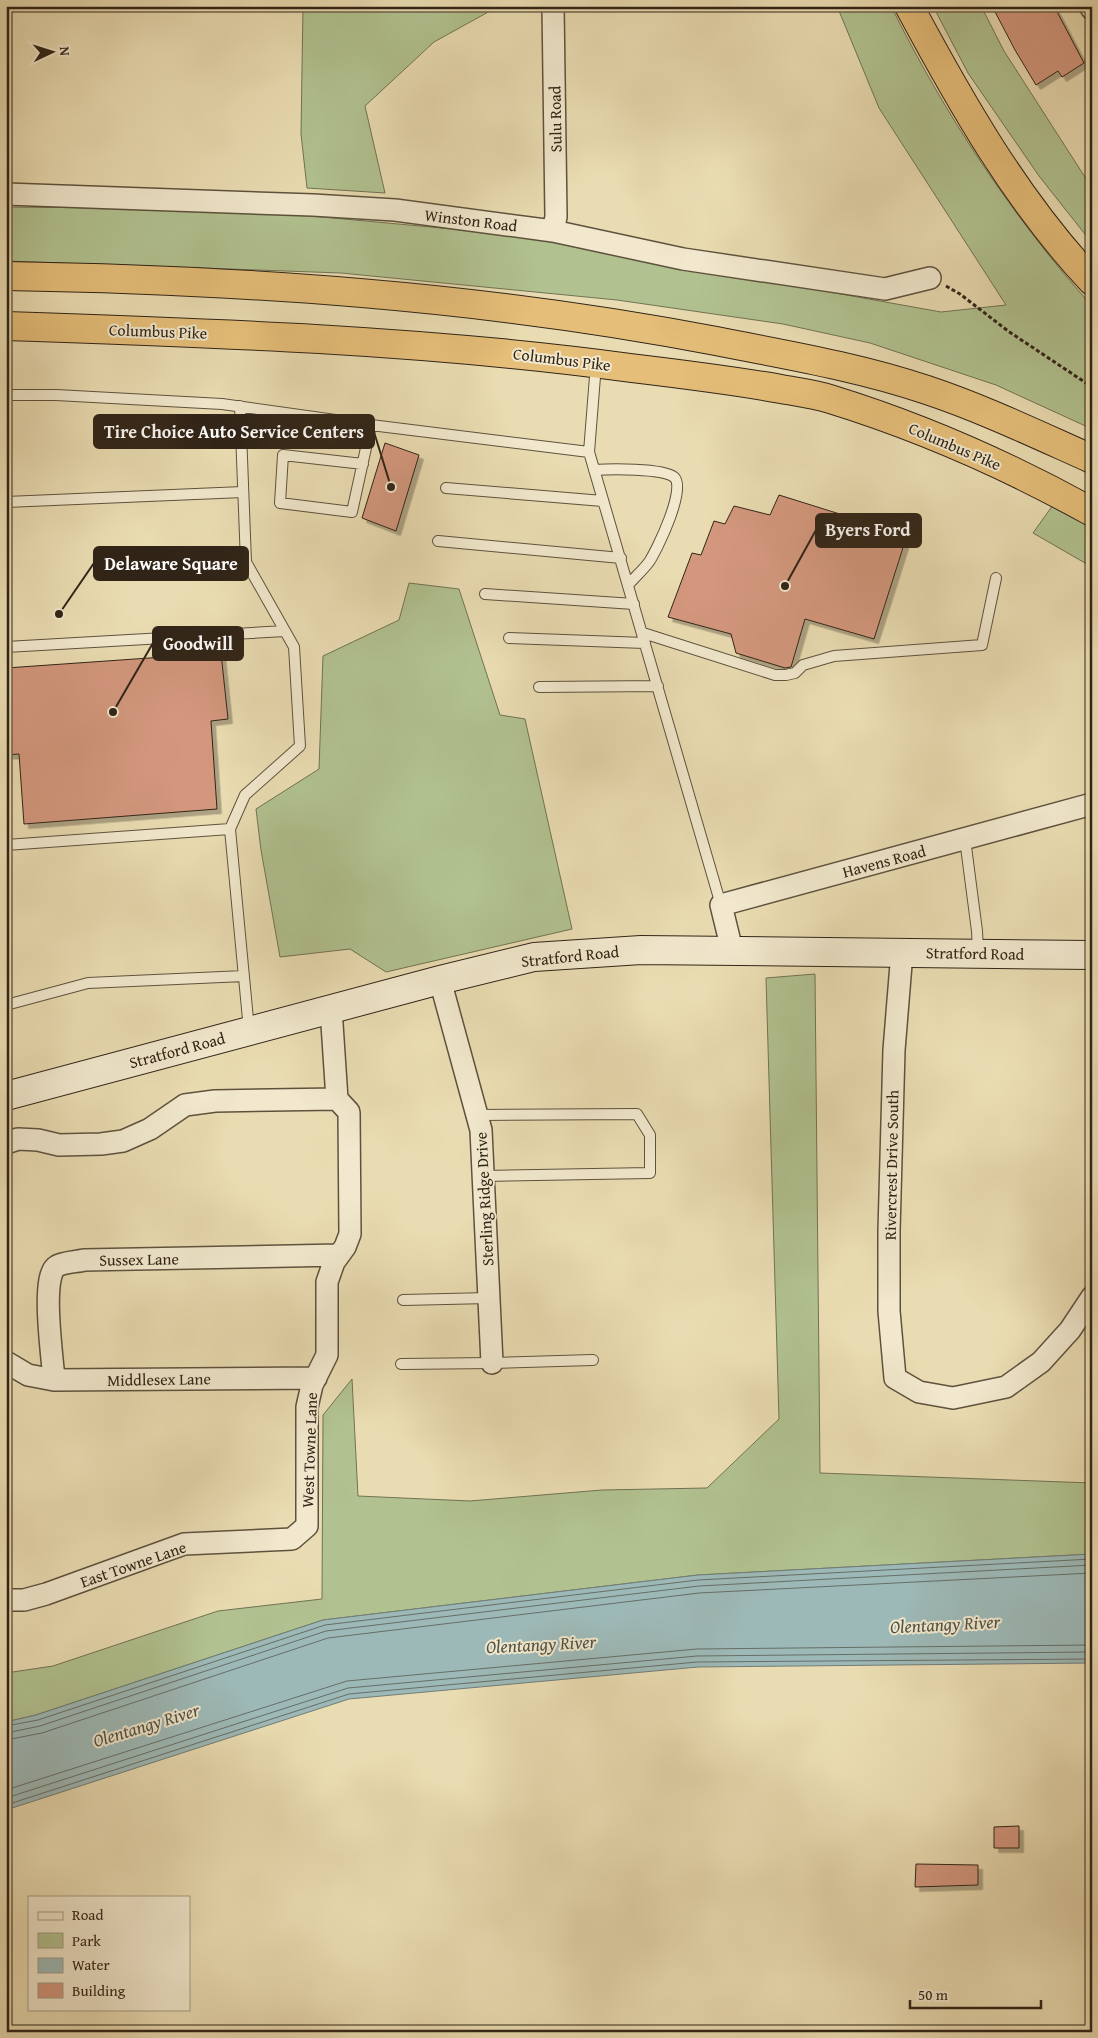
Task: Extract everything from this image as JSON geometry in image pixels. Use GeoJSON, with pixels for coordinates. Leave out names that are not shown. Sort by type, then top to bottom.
{"type":"FeatureCollection","features":[{"type":"Feature","properties":{"kind":"highway"},"geometry":{"type":"LineString","coordinates":[[909,6],[966,110],[1017,188],[1068,256],[1092,281]]}},
{"type":"Feature","properties":{"kind":"highway"},"geometry":{"type":"LineString","coordinates":[[6,276],[239,284],[497,306],[652,329],[801,358],[876,375],[927,390],[1009,422],[1092,459]]}},
{"type":"Feature","properties":{"kind":"highway","name":"Columbus Pike"},"geometry":{"type":"LineString","coordinates":[[6,326],[245,334],[495,352],[746,383],[827,398],[932,434],[1019,474],[1092,512]]}},
{"type":"Feature","properties":{"kind":"street","name":"Sulu Road"},"geometry":{"type":"LineString","coordinates":[[552,231],[556,217],[553,6]]}},
{"type":"Feature","properties":{"kind":"street","name":"Winston Road"},"geometry":{"type":"LineString","coordinates":[[6,194],[395,210],[552,231],[683,259],[885,289],[930,278]]}},
{"type":"Feature","properties":{"kind":"street","name":"Havens Road"},"geometry":{"type":"LineString","coordinates":[[721,905],[1092,804]]}},
{"type":"Feature","properties":{"kind":"street"},"geometry":{"type":"LineString","coordinates":[[721,905],[732,950]]}},
{"type":"Feature","properties":{"kind":"street","name":"Stratford Road"},"geometry":{"type":"LineString","coordinates":[[6,1096],[440,980],[534,957],[641,950],[1092,955]]}},
{"type":"Feature","properties":{"kind":"street","name":"Rivercrest Drive South"},"geometry":{"type":"LineString","coordinates":[[902,952],[894,1050],[889,1231],[888,1311],[895,1378],[919,1392],[953,1398],[1006,1387],[1041,1362],[1070,1330],[1092,1297]]}},
{"type":"Feature","properties":{"kind":"street","name":"Sterling Ridge Drive"},"geometry":{"type":"LineString","coordinates":[[440,980],[481,1130],[492,1364]]}},
{"type":"Feature","properties":{"kind":"street","name":"West Towne Lane"},"geometry":{"type":"LineString","coordinates":[[292,1539],[307,1526],[307,1407],[312,1385],[327,1355],[327,1282],[334,1262],[345,1247],[350,1234],[349,1112],[337,1099],[331,1009]]}},
{"type":"Feature","properties":{"kind":"street"},"geometry":{"type":"LineString","coordinates":[[6,1143],[18,1139],[38,1140],[59,1145],[100,1144],[123,1141],[150,1129],[185,1105],[215,1101],[337,1099]]}},
{"type":"Feature","properties":{"kind":"street","name":"Sussex Lane"},"geometry":{"type":"LineString","coordinates":[[54,1380],[47,1292],[51,1273],[56,1266],[84,1260],[339,1255]]}},
{"type":"Feature","properties":{"kind":"street","name":"Middlesex Lane"},"geometry":{"type":"LineString","coordinates":[[6,1362],[28,1375],[54,1380],[316,1378]]}},
{"type":"Feature","properties":{"kind":"street","name":"East Towne Lane"},"geometry":{"type":"LineString","coordinates":[[6,1600],[24,1600],[46,1594],[184,1544],[292,1539]]}},
{"type":"Feature","properties":{"kind":"lane"},"geometry":{"type":"LineString","coordinates":[[596,363],[589,452],[721,905]]}},
{"type":"Feature","properties":{"kind":"lane"},"geometry":{"type":"LineString","coordinates":[[6,395],[56,395],[240,406],[371,425],[589,452]]}},
{"type":"Feature","properties":{"kind":"lane"},"geometry":{"type":"LineString","coordinates":[[240,406],[246,562],[294,647],[300,746],[245,795],[230,830],[250,1031]]}},
{"type":"Feature","properties":{"kind":"lane"},"geometry":{"type":"LineString","coordinates":[[363,464],[283,455],[280,504],[352,512],[363,464],[371,425]]}},
{"type":"Feature","properties":{"kind":"lane"},"geometry":{"type":"LineString","coordinates":[[594,470],[618,469],[669,475],[678,483],[678,496],[649,562],[628,585]]}},
{"type":"Feature","properties":{"kind":"lane"},"geometry":{"type":"LineString","coordinates":[[446,488],[603,501]]}},
{"type":"Feature","properties":{"kind":"lane"},"geometry":{"type":"LineString","coordinates":[[6,502],[243,492]]}},
{"type":"Feature","properties":{"kind":"lane"},"geometry":{"type":"LineString","coordinates":[[438,541],[620,558]]}},
{"type":"Feature","properties":{"kind":"lane"},"geometry":{"type":"LineString","coordinates":[[509,638],[644,638],[775,675],[786,675],[795,672],[803,665],[834,656],[982,645],[996,578]]}},
{"type":"Feature","properties":{"kind":"lane"},"geometry":{"type":"LineString","coordinates":[[485,594],[634,604]]}},
{"type":"Feature","properties":{"kind":"lane"},"geometry":{"type":"LineString","coordinates":[[6,646],[285,631]]}},
{"type":"Feature","properties":{"kind":"lane"},"geometry":{"type":"LineString","coordinates":[[538,687],[658,686]]}},
{"type":"Feature","properties":{"kind":"lane"},"geometry":{"type":"LineString","coordinates":[[6,845],[230,830]]}},
{"type":"Feature","properties":{"kind":"lane"},"geometry":{"type":"LineString","coordinates":[[965,839],[978,953]]}},
{"type":"Feature","properties":{"kind":"lane"},"geometry":{"type":"LineString","coordinates":[[6,1006],[88,983],[244,976]]}},
{"type":"Feature","properties":{"kind":"lane"},"geometry":{"type":"LineString","coordinates":[[477,1115],[637,1114],[650,1134],[650,1173],[483,1176]]}},
{"type":"Feature","properties":{"kind":"lane"},"geometry":{"type":"LineString","coordinates":[[403,1300],[489,1298]]}},
{"type":"Feature","properties":{"kind":"lane"},"geometry":{"type":"LineString","coordinates":[[401,1364],[492,1364],[594,1360]]}},
{"type":"Feature","properties":{"kind":"path"},"geometry":{"type":"LineString","coordinates":[[930,278],[960,294],[1008,331],[1092,387]]}},
{"type":"Feature","properties":{"kind":"green space"},"geometry":{"type":"Polygon","coordinates":[[[303,6],[499,6],[434,42],[365,106],[385,193],[307,188],[301,134],[303,6]]]}},
{"type":"Feature","properties":{"kind":"green space"},"geometry":{"type":"Polygon","coordinates":[[[837,6],[891,6],[934,86],[981,163],[1034,237],[1092,306],[1092,429],[996,385],[870,343],[783,324],[617,300],[341,273],[6,261],[6,207],[121,208],[311,216],[507,234],[941,312],[1006,305],[879,108],[837,6]]]}},
{"type":"Feature","properties":{"kind":"green space"},"geometry":{"type":"Polygon","coordinates":[[[933,6],[981,6],[1004,51],[1092,188],[1092,243],[1039,176],[968,73],[933,6]]]}},
{"type":"Feature","properties":{"kind":"green space"},"geometry":{"type":"Polygon","coordinates":[[[1053,505],[1092,528],[1092,567],[1033,533],[1053,505]]]}},
{"type":"Feature","properties":{"kind":"green space"},"geometry":{"type":"Polygon","coordinates":[[[409,583],[459,589],[500,715],[525,719],[572,929],[386,972],[350,949],[280,957],[261,850],[256,809],[319,769],[323,656],[399,620],[409,583]]]}},
{"type":"Feature","properties":{"kind":"green space"},"geometry":{"type":"Polygon","coordinates":[[[815,974],[820,1473],[1092,1483],[1092,1554],[698,1575],[323,1620],[36,1715],[6,1722],[6,1673],[53,1666],[218,1611],[322,1599],[323,1415],[352,1379],[358,1496],[470,1501],[602,1490],[707,1488],[779,1419],[766,978],[815,974]]]}},
{"type":"Feature","properties":{"kind":"water","name":"Olentangy River"},"geometry":{"type":"Polygon","coordinates":[[[1092,1554],[1092,1663],[698,1667],[349,1699],[6,1810],[6,1722],[36,1715],[323,1620],[698,1575],[1092,1554]]]}},
{"type":"Feature","properties":{"kind":"building"},"geometry":{"type":"Polygon","coordinates":[[[992,6],[1054,6],[1084,63],[1062,77],[1058,71],[1036,85],[992,6]]]}},
{"type":"Feature","properties":{"kind":"building"},"geometry":{"type":"Polygon","coordinates":[[[385,443],[419,455],[396,531],[362,518],[385,443]]]}},
{"type":"Feature","properties":{"kind":"building"},"geometry":{"type":"Polygon","coordinates":[[[779,495],[907,535],[874,639],[805,619],[791,667],[785,668],[736,653],[731,634],[668,617],[692,553],[701,555],[714,521],[725,524],[734,506],[770,515],[779,495]]]}},
{"type":"Feature","properties":{"kind":"building"},"geometry":{"type":"Polygon","coordinates":[[[221,653],[228,719],[211,721],[217,809],[24,824],[19,754],[6,755],[6,668],[221,653]]]}},
{"type":"Feature","properties":{"kind":"building"},"geometry":{"type":"Polygon","coordinates":[[[1019,1826],[1019,1848],[994,1848],[994,1827],[1019,1826]]]}},
{"type":"Feature","properties":{"kind":"building"},"geometry":{"type":"Polygon","coordinates":[[[916,1864],[978,1865],[978,1885],[915,1887],[916,1864]]]}},
{"type":"Feature","properties":{"kind":"place","name":"Tire Choice Auto Service Centers"},"geometry":{"type":"Point","coordinates":[391,487]}},
{"type":"Feature","properties":{"kind":"place","name":"Byers Ford"},"geometry":{"type":"Point","coordinates":[785,586]}},
{"type":"Feature","properties":{"kind":"place","name":"Delaware Square"},"geometry":{"type":"Point","coordinates":[59,614]}},
{"type":"Feature","properties":{"kind":"place","name":"Goodwill"},"geometry":{"type":"Point","coordinates":[113,712]}}]}
